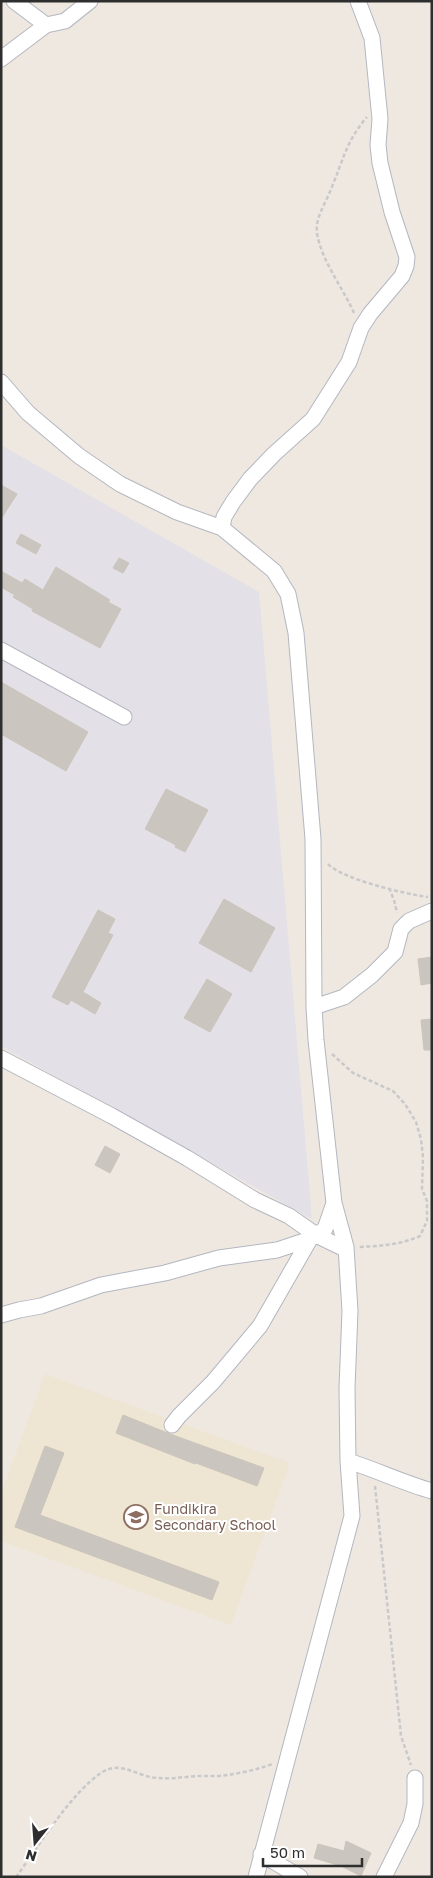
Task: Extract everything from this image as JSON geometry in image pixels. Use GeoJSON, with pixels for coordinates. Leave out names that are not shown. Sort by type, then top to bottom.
{"type":"FeatureCollection","features":[{"type":"Feature","properties":{"kind":"street"},"geometry":{"type":"LineString","coordinates":[[14,1],[46,25]]}},
{"type":"Feature","properties":{"kind":"street"},"geometry":{"type":"LineString","coordinates":[[1,59],[46,25],[65,21],[90,1]]}},
{"type":"Feature","properties":{"kind":"street"},"geometry":{"type":"LineString","coordinates":[[222,528],[224,517],[250,479],[274,454],[313,419],[348,362],[361,328],[370,314],[402,276],[407,257],[392,212],[380,163],[378,102],[372,38],[358,1]]}},
{"type":"Feature","properties":{"kind":"street"},"geometry":{"type":"LineString","coordinates":[[1,382],[28,413],[79,456],[120,484],[177,512],[222,528],[274,571],[288,594],[296,633],[313,839],[314,1007],[316,1040],[334,1203],[346,1247],[350,1311],[347,1388],[348,1461],[352,1516],[256,1877]]}},
{"type":"Feature","properties":{"kind":"street"},"geometry":{"type":"LineString","coordinates":[[1,650],[124,718]]}},
{"type":"Feature","properties":{"kind":"street"},"geometry":{"type":"LineString","coordinates":[[314,1007],[344,997],[372,975],[395,952],[402,929],[409,921],[432,911]]}},
{"type":"Feature","properties":{"kind":"street"},"geometry":{"type":"LineString","coordinates":[[1,1058],[112,1116],[187,1158],[255,1200],[289,1216],[313,1237],[343,1248],[346,1247]]}},
{"type":"Feature","properties":{"kind":"street"},"geometry":{"type":"LineString","coordinates":[[1,1316],[41,1306],[101,1285],[165,1273],[219,1258],[276,1250],[313,1237],[325,1228],[334,1203]]}},
{"type":"Feature","properties":{"kind":"street"},"geometry":{"type":"LineString","coordinates":[[172,1425],[213,1382],[260,1326],[313,1237]]}},
{"type":"Feature","properties":{"kind":"street"},"geometry":{"type":"LineString","coordinates":[[348,1461],[374,1469],[409,1485],[432,1491]]}},
{"type":"Feature","properties":{"kind":"street"},"geometry":{"type":"LineString","coordinates":[[384,1877],[411,1823],[415,1804],[415,1778]]}},
{"type":"Feature","properties":{"kind":"street"},"geometry":{"type":"LineString","coordinates":[[262,1854],[300,1877]]}},
{"type":"Feature","properties":{"kind":"path"},"geometry":{"type":"LineString","coordinates":[[361,328],[327,262],[317,232],[319,214],[346,148],[378,102]]}},
{"type":"Feature","properties":{"kind":"path"},"geometry":{"type":"LineString","coordinates":[[326,862],[340,873],[388,888],[432,897]]}},
{"type":"Feature","properties":{"kind":"path"},"geometry":{"type":"LineString","coordinates":[[388,888],[394,900],[402,929]]}},
{"type":"Feature","properties":{"kind":"path"},"geometry":{"type":"LineString","coordinates":[[316,1040],[353,1073],[393,1092],[405,1104],[416,1122],[421,1139],[423,1156],[422,1189],[428,1209],[427,1221],[420,1236],[384,1246],[346,1247]]}},
{"type":"Feature","properties":{"kind":"path"},"geometry":{"type":"LineString","coordinates":[[374,1469],[402,1736],[415,1778]]}},
{"type":"Feature","properties":{"kind":"path"},"geometry":{"type":"LineString","coordinates":[[16,1877],[60,1815],[80,1792],[100,1773],[109,1768],[128,1768],[146,1778],[218,1776],[271,1764],[289,1748]]}},
{"type":"Feature","properties":{"kind":"shaded area"},"geometry":{"type":"Polygon","coordinates":[[[1,445],[259,592],[312,1219],[1,1046],[1,445]]]}},
{"type":"Feature","properties":{"kind":"shaded area","name":"Fundikira Secondary School"},"geometry":{"type":"Polygon","coordinates":[[[45,1374],[290,1463],[231,1625],[1,1541],[1,1494],[45,1374]]]}},
{"type":"Feature","properties":{"kind":"building"},"geometry":{"type":"Polygon","coordinates":[[[1,485],[17,494],[1,519],[1,485]]]}},
{"type":"Feature","properties":{"kind":"building"},"geometry":{"type":"Polygon","coordinates":[[[21,534],[41,545],[36,554],[16,543],[21,534]]]}},
{"type":"Feature","properties":{"kind":"building"},"geometry":{"type":"Polygon","coordinates":[[[119,558],[129,563],[123,573],[113,568],[119,558]]]}},
{"type":"Feature","properties":{"kind":"building"},"geometry":{"type":"Polygon","coordinates":[[[56,567],[110,600],[108,602],[121,609],[100,648],[32,611],[33,609],[13,597],[15,595],[1,587],[1,571],[22,583],[25,579],[43,590],[56,567]]]}},
{"type":"Feature","properties":{"kind":"building"},"geometry":{"type":"Polygon","coordinates":[[[1,682],[88,732],[66,771],[1,734],[1,682]]]}},
{"type":"Feature","properties":{"kind":"building"},"geometry":{"type":"Polygon","coordinates":[[[166,789],[208,810],[185,852],[175,847],[176,845],[145,829],[166,789]]]}},
{"type":"Feature","properties":{"kind":"building"},"geometry":{"type":"Polygon","coordinates":[[[224,899],[275,928],[251,972],[199,943],[224,899]]]}},
{"type":"Feature","properties":{"kind":"building"},"geometry":{"type":"Polygon","coordinates":[[[98,910],[115,919],[108,933],[113,935],[83,992],[101,1003],[95,1014],[71,1000],[68,1005],[52,997],[98,910]]]}},
{"type":"Feature","properties":{"kind":"building"},"geometry":{"type":"Polygon","coordinates":[[[432,957],[432,983],[421,985],[418,959],[432,957]]]}},
{"type":"Feature","properties":{"kind":"building"},"geometry":{"type":"Polygon","coordinates":[[[207,979],[232,994],[210,1032],[184,1018],[207,979]]]}},
{"type":"Feature","properties":{"kind":"building"},"geometry":{"type":"Polygon","coordinates":[[[432,1019],[432,1050],[424,1050],[421,1020],[432,1019]]]}},
{"type":"Feature","properties":{"kind":"building"},"geometry":{"type":"Polygon","coordinates":[[[105,1146],[120,1154],[110,1173],[95,1165],[105,1146]]]}},
{"type":"Feature","properties":{"kind":"building"},"geometry":{"type":"Polygon","coordinates":[[[123,1415],[264,1468],[257,1486],[116,1433],[123,1415]]]}},
{"type":"Feature","properties":{"kind":"building"},"geometry":{"type":"Polygon","coordinates":[[[45,1446],[64,1453],[40,1515],[219,1582],[212,1600],[15,1527],[45,1446]]]}},
{"type":"Feature","properties":{"kind":"building"},"geometry":{"type":"Polygon","coordinates":[[[346,1841],[371,1853],[361,1876],[341,1866],[314,1858],[318,1844],[344,1851],[346,1841]]]}},
{"type":"Feature","properties":{"kind":"place","name":"Fundikira Secondary School"},"geometry":{"type":"Point","coordinates":[136,1517]}}]}
